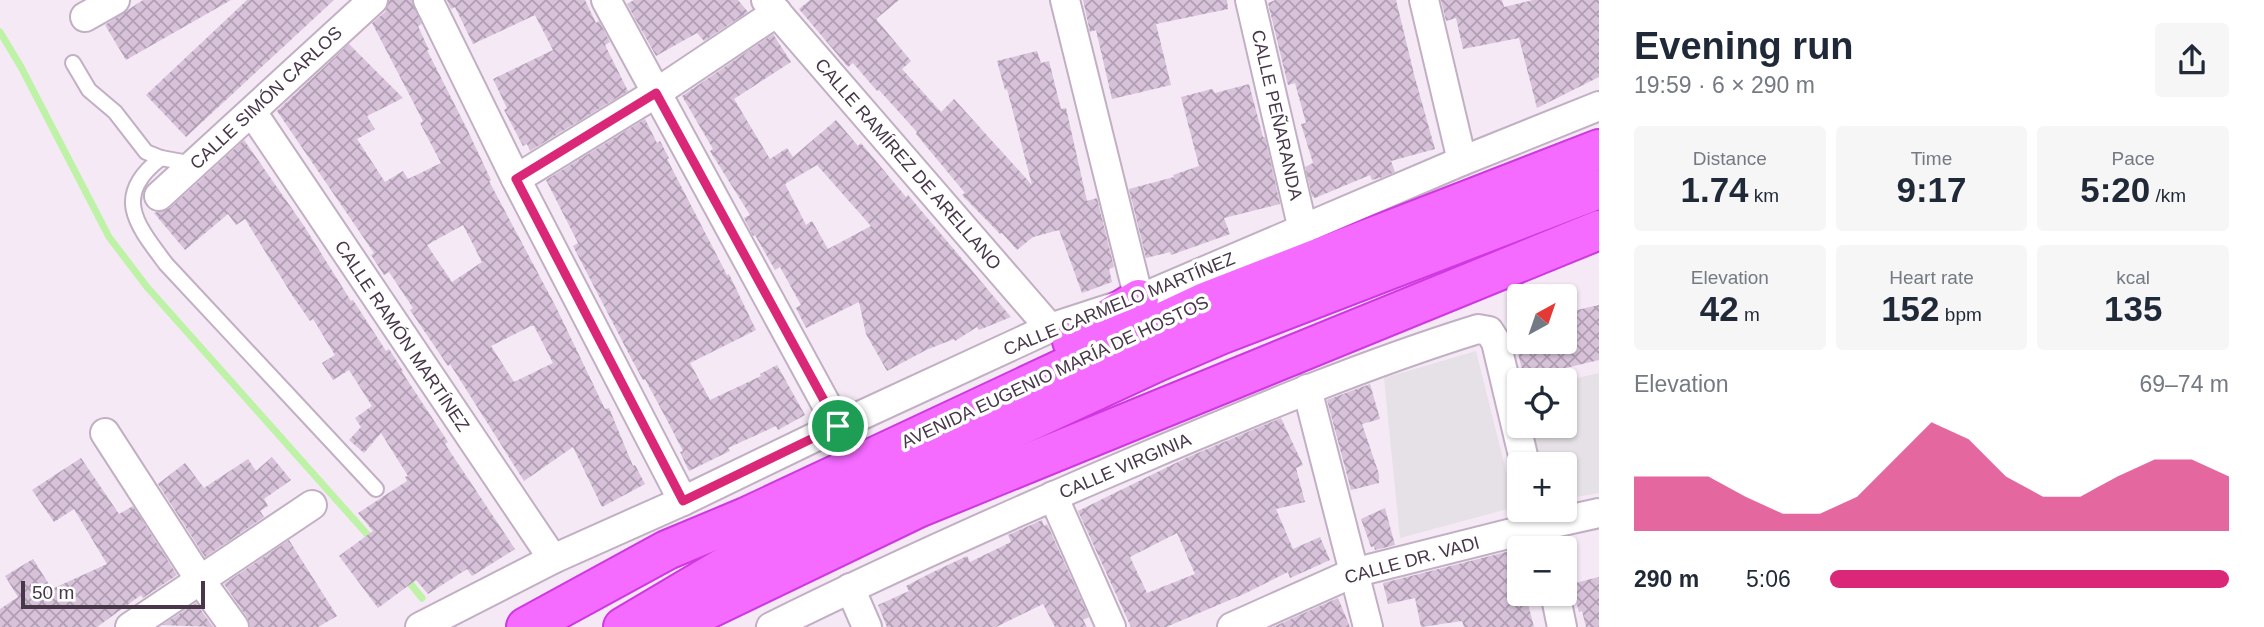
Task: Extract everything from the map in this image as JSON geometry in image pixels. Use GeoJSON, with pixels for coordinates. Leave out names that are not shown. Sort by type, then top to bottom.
{"type":"FeatureCollection","features":[{"type":"Feature","properties":{"kind":"highway","name":"AVENIDA EUGENIO MARÍA DE HOSTOS"},"geometry":{"type":"LineString","coordinates":[[526,627],[667,550],[1213,318],[1599,149]]}},
{"type":"Feature","properties":{"kind":"highway","name":"AVENIDA EUGENIO MARÍA DE HOSTOS"},"geometry":{"type":"LineString","coordinates":[[623,627],[753,550],[1132,373],[1213,318],[1599,189]]}},
{"type":"Feature","properties":{"kind":"highway"},"geometry":{"type":"LineString","coordinates":[[671,627],[918,508],[1599,230]]}},
{"type":"Feature","properties":{"kind":"highway"},"geometry":{"type":"LineString","coordinates":[[667,550],[718,514],[909,417],[1064,347],[1139,299]]}},
{"type":"Feature","properties":{"kind":"street"},"geometry":{"type":"LineString","coordinates":[[85,17],[115,0]]}},
{"type":"Feature","properties":{"kind":"street","name":"CALLE SIMÓN CARLOS"},"geometry":{"type":"LineString","coordinates":[[159,196],[373,0]]}},
{"type":"Feature","properties":{"kind":"street"},"geometry":{"type":"LineString","coordinates":[[428,0],[516,179],[683,501]]}},
{"type":"Feature","properties":{"kind":"street"},"geometry":{"type":"LineString","coordinates":[[606,0],[838,426]]}},
{"type":"Feature","properties":{"kind":"street"},"geometry":{"type":"LineString","coordinates":[[1065,0],[1139,299]]}},
{"type":"Feature","properties":{"kind":"street","name":"CALLE PEÑARANDA"},"geometry":{"type":"LineString","coordinates":[[1250,0],[1303,230]]}},
{"type":"Feature","properties":{"kind":"street"},"geometry":{"type":"LineString","coordinates":[[1424,0],[1462,161]]}},
{"type":"Feature","properties":{"kind":"street"},"geometry":{"type":"LineString","coordinates":[[516,179],[656,93],[771,6]]}},
{"type":"Feature","properties":{"kind":"street","name":"CALLE RAMÍREZ DE ARELLANO"},"geometry":{"type":"LineString","coordinates":[[771,6],[1050,328]]}},
{"type":"Feature","properties":{"kind":"street","name":"CALLE CARMELO MARTÍNEZ"},"geometry":{"type":"LineString","coordinates":[[420,627],[553,559],[683,501],[1050,328],[1139,299],[1462,161],[1599,106]]}},
{"type":"Feature","properties":{"kind":"street","name":"CALLE RAMÓN MARTÍNEZ"},"geometry":{"type":"LineString","coordinates":[[252,112],[553,559]]}},
{"type":"Feature","properties":{"kind":"street","name":"CALLE VIRGINIA"},"geometry":{"type":"LineString","coordinates":[[771,627],[849,588],[1052,496],[1307,389],[1478,329],[1489,331],[1496,342],[1522,452]]}},
{"type":"Feature","properties":{"kind":"street"},"geometry":{"type":"LineString","coordinates":[[1307,389],[1368,627]]}},
{"type":"Feature","properties":{"kind":"street"},"geometry":{"type":"LineString","coordinates":[[105,433],[200,580],[234,627]]}},
{"type":"Feature","properties":{"kind":"street"},"geometry":{"type":"LineString","coordinates":[[1052,496],[1111,627]]}},
{"type":"Feature","properties":{"kind":"street"},"geometry":{"type":"LineString","coordinates":[[130,627],[312,505]]}},
{"type":"Feature","properties":{"kind":"street","name":"CALLE DR. VADI"},"geometry":{"type":"LineString","coordinates":[[1232,627],[1353,573],[1599,513]]}},
{"type":"Feature","properties":{"kind":"street"},"geometry":{"type":"LineString","coordinates":[[849,588],[867,627]]}},
{"type":"Feature","properties":{"kind":"street"},"geometry":{"type":"LineString","coordinates":[[1558,606],[1562,627]]}},
{"type":"Feature","properties":{"kind":"lane"},"geometry":{"type":"LineString","coordinates":[[73,63],[89,90],[115,112],[146,152],[161,158],[195,164]]}},
{"type":"Feature","properties":{"kind":"lane"},"geometry":{"type":"LineString","coordinates":[[161,158],[147,168],[135,186],[131,202],[135,220],[145,236],[166,264],[376,489]]}},
{"type":"Feature","properties":{"kind":"shaded area"},"geometry":{"type":"Polygon","coordinates":[[[1476,351],[1507,475],[1507,509],[1400,538],[1384,378],[1476,351]]]}},
{"type":"Feature","properties":{"kind":"shaded area"},"geometry":{"type":"Polygon","coordinates":[[[1599,373],[1599,493],[1577,497],[1577,452],[1533,452],[1530,438],[1577,438],[1577,378],[1599,373]]]}},
{"type":"Feature","properties":{"kind":"building"},"geometry":{"type":"Polygon","coordinates":[[[143,0],[231,0],[126,60],[105,25],[143,0]]]}},
{"type":"Feature","properties":{"kind":"building"},"geometry":{"type":"Polygon","coordinates":[[[247,0],[334,0],[186,137],[146,95],[247,0]]]}},
{"type":"Feature","properties":{"kind":"building"},"geometry":{"type":"Polygon","coordinates":[[[389,0],[412,0],[422,24],[418,26],[427,50],[467,129],[491,180],[489,181],[556,307],[605,409],[609,408],[633,466],[635,465],[645,484],[602,507],[573,447],[524,481],[450,364],[448,366],[410,310],[413,308],[389,272],[384,275],[371,255],[374,253],[277,111],[349,44],[403,98],[367,116],[375,129],[357,139],[385,182],[403,171],[408,179],[441,163],[420,123],[423,121],[372,23],[385,12],[389,0]],[[463,225],[427,245],[452,282],[482,262],[463,225]],[[534,326],[491,346],[514,382],[553,363],[534,326]]]}},
{"type":"Feature","properties":{"kind":"building"},"geometry":{"type":"Polygon","coordinates":[[[447,0],[585,0],[596,23],[599,21],[610,42],[605,45],[628,91],[530,151],[527,144],[523,146],[504,110],[507,108],[493,79],[553,50],[535,15],[473,44],[455,7],[451,9],[447,0]]]}},
{"type":"Feature","properties":{"kind":"building"},"geometry":{"type":"Polygon","coordinates":[[[634,0],[738,0],[748,12],[704,41],[697,33],[656,56],[627,4],[634,0]]]}},
{"type":"Feature","properties":{"kind":"building"},"geometry":{"type":"Polygon","coordinates":[[[810,0],[899,0],[876,19],[911,61],[902,69],[941,112],[954,99],[1032,185],[997,61],[1037,51],[1041,63],[1049,61],[1061,109],[1066,108],[1087,201],[1097,198],[1114,267],[1109,269],[1112,282],[1082,293],[1059,230],[1033,237],[1017,250],[962,195],[965,193],[917,132],[853,63],[848,67],[799,9],[810,0]]]}},
{"type":"Feature","properties":{"kind":"building"},"geometry":{"type":"Polygon","coordinates":[[[1083,0],[1227,0],[1228,9],[1156,24],[1171,85],[1112,99],[1096,30],[1090,32],[1083,0]]]}},
{"type":"Feature","properties":{"kind":"building"},"geometry":{"type":"Polygon","coordinates":[[[1275,0],[1396,0],[1435,149],[1391,161],[1395,172],[1383,177],[1372,180],[1370,175],[1315,198],[1312,196],[1305,167],[1313,163],[1301,124],[1306,123],[1295,83],[1288,85],[1268,3],[1275,0]]]}},
{"type":"Feature","properties":{"kind":"building"},"geometry":{"type":"Polygon","coordinates":[[[1441,0],[1502,0],[1504,7],[1533,0],[1599,0],[1599,77],[1537,108],[1519,38],[1463,49],[1456,18],[1446,21],[1441,0]]]}},
{"type":"Feature","properties":{"kind":"building"},"geometry":{"type":"Polygon","coordinates":[[[773,34],[791,62],[734,99],[770,159],[787,148],[793,157],[836,120],[858,146],[861,143],[906,197],[908,195],[1011,317],[979,330],[977,327],[955,341],[954,339],[926,350],[887,371],[866,334],[859,302],[806,328],[796,308],[801,305],[780,267],[775,270],[755,235],[753,236],[744,218],[750,215],[710,151],[713,149],[682,96],[773,34]],[[817,165],[785,184],[806,225],[812,221],[828,249],[871,226],[817,165]]]}},
{"type":"Feature","properties":{"kind":"building"},"geometry":{"type":"Polygon","coordinates":[[[1249,84],[1265,137],[1280,204],[1224,218],[1230,234],[1171,255],[1170,252],[1146,258],[1129,189],[1174,177],[1173,175],[1199,166],[1181,97],[1212,89],[1215,93],[1249,84]]]}},
{"type":"Feature","properties":{"kind":"building"},"geometry":{"type":"Polygon","coordinates":[[[645,119],[657,143],[660,141],[669,158],[667,159],[756,330],[690,363],[710,400],[761,376],[760,374],[777,365],[805,415],[778,430],[776,426],[728,448],[730,451],[689,471],[680,452],[683,451],[573,246],[578,243],[546,180],[645,119]]]}},
{"type":"Feature","properties":{"kind":"building"},"geometry":{"type":"Polygon","coordinates":[[[244,140],[304,226],[351,301],[353,300],[386,351],[389,349],[448,442],[445,444],[515,549],[472,576],[467,569],[428,594],[416,580],[378,608],[339,556],[373,531],[358,513],[407,481],[405,477],[408,476],[381,433],[364,453],[349,440],[361,427],[355,418],[372,406],[349,370],[333,380],[322,363],[335,355],[313,319],[310,321],[292,295],[245,219],[236,225],[228,214],[185,250],[154,213],[170,208],[244,140]]]}},
{"type":"Feature","properties":{"kind":"building"},"geometry":{"type":"Polygon","coordinates":[[[1599,305],[1599,360],[1566,368],[1522,368],[1518,354],[1577,354],[1577,310],[1599,305]]]}},
{"type":"Feature","properties":{"kind":"building"},"geometry":{"type":"Polygon","coordinates":[[[1370,384],[1380,419],[1362,424],[1379,474],[1379,483],[1351,490],[1327,400],[1370,384]]]}},
{"type":"Feature","properties":{"kind":"building"},"geometry":{"type":"Polygon","coordinates":[[[1281,418],[1303,465],[1296,468],[1305,502],[1276,509],[1293,549],[1320,537],[1330,560],[1290,578],[1288,572],[1166,627],[1131,627],[1078,511],[1186,458],[1281,418]],[[1177,533],[1130,557],[1147,593],[1195,574],[1177,533]]]}},
{"type":"Feature","properties":{"kind":"building"},"geometry":{"type":"Polygon","coordinates":[[[272,457],[291,480],[264,499],[268,506],[260,511],[264,517],[205,557],[158,484],[185,463],[204,488],[248,459],[256,471],[272,457]]]}},
{"type":"Feature","properties":{"kind":"building"},"geometry":{"type":"Polygon","coordinates":[[[81,458],[119,514],[133,506],[177,575],[143,598],[141,595],[97,627],[0,627],[0,609],[18,597],[5,576],[33,559],[52,589],[107,564],[74,509],[54,522],[32,490],[81,458]]]}},
{"type":"Feature","properties":{"kind":"building"},"geometry":{"type":"Polygon","coordinates":[[[1385,508],[1395,545],[1375,550],[1374,546],[1371,547],[1361,519],[1385,508]]]}},
{"type":"Feature","properties":{"kind":"building"},"geometry":{"type":"Polygon","coordinates":[[[1042,520],[1044,526],[1047,524],[1089,617],[1083,620],[1087,627],[1055,627],[1043,604],[996,627],[887,627],[878,605],[909,591],[906,586],[931,573],[967,556],[970,562],[1011,542],[1008,535],[1042,520]]]}},
{"type":"Feature","properties":{"kind":"building"},"geometry":{"type":"Polygon","coordinates":[[[289,540],[337,616],[318,627],[250,627],[247,617],[224,584],[289,540]]]}},
{"type":"Feature","properties":{"kind":"building"},"geometry":{"type":"Polygon","coordinates":[[[1507,552],[1507,606],[1529,606],[1534,627],[1464,627],[1462,621],[1421,627],[1415,598],[1388,604],[1383,583],[1507,552]]]}},
{"type":"Feature","properties":{"kind":"building"},"geometry":{"type":"Polygon","coordinates":[[[1599,577],[1599,627],[1586,627],[1582,611],[1579,612],[1577,605],[1577,582],[1599,577]]]}},
{"type":"Feature","properties":{"kind":"building"},"geometry":{"type":"Polygon","coordinates":[[[1338,598],[1350,627],[1273,627],[1331,601],[1338,598]]]}},
{"type":"Feature","properties":{"kind":"building"},"geometry":{"type":"Polygon","coordinates":[[[196,603],[213,627],[162,625],[196,603]]]}},
{"type":"Feature","properties":{"kind":"waterway"},"geometry":{"type":"LineString","coordinates":[[0,32],[21,67],[109,237],[147,287],[374,542]]}},
{"type":"Feature","properties":{"kind":"waterway"},"geometry":{"type":"LineString","coordinates":[[405,577],[422,598]]}},
{"type":"Feature","properties":{"kind":"route"},"geometry":{"type":"LineString","coordinates":[[656,93],[838,426],[683,501],[516,179],[656,93]]}}]}
